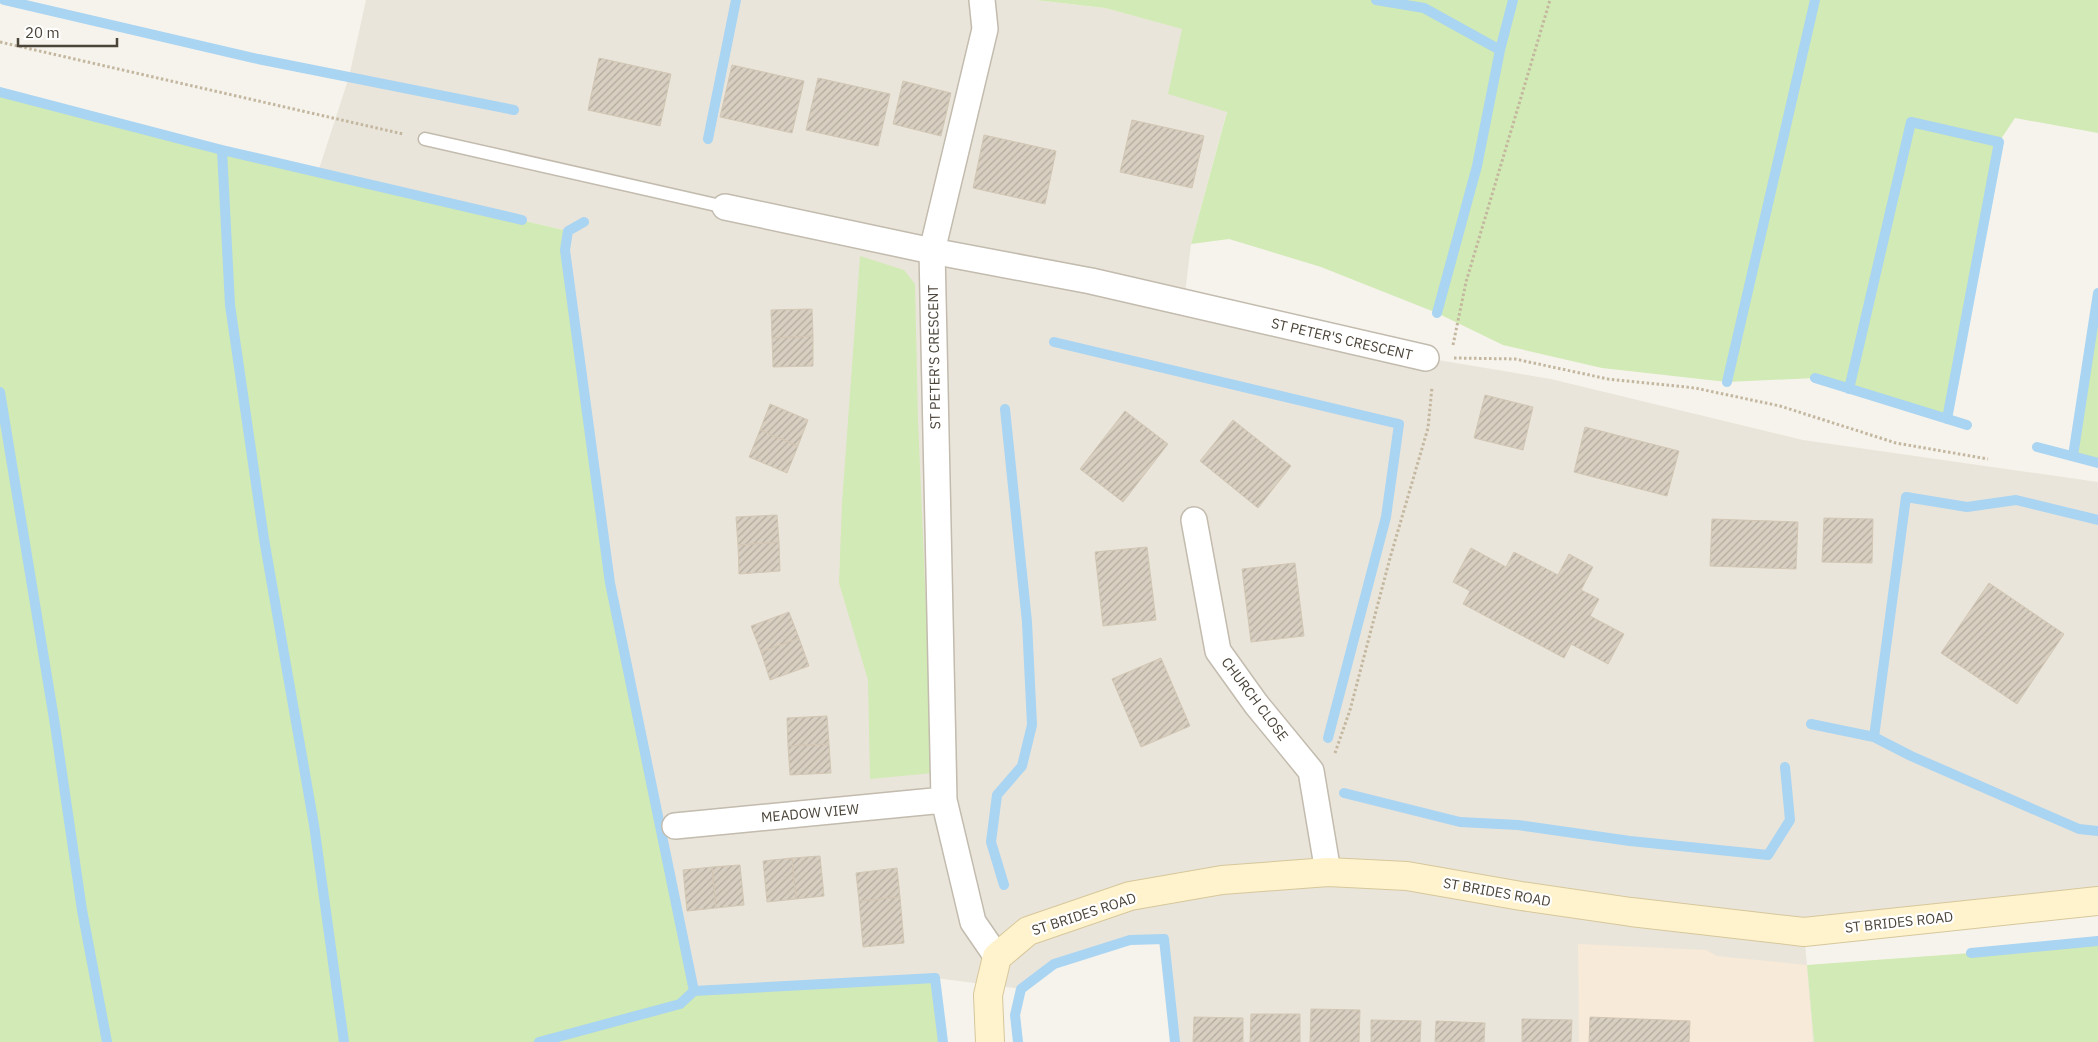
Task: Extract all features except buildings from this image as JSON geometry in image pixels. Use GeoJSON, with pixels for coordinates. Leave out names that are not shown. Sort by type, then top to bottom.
{"type":"FeatureCollection","features":[{"type":"Feature","properties":{"kind":"main road","name":"ST BRIDES ROAD"},"geometry":{"type":"LineString","coordinates":[[997,957],[1028,931],[1130,896],[1222,880],[1328,872],[1407,876],[1521,896],[1631,912],[1804,932],[2098,901]]}},
{"type":"Feature","properties":{"kind":"main road"},"geometry":{"type":"LineString","coordinates":[[990,1042],[988,995],[997,957]]}},
{"type":"Feature","properties":{"kind":"street"},"geometry":{"type":"LineString","coordinates":[[725,207],[932,251],[986,29],[982,0]]}},
{"type":"Feature","properties":{"kind":"street","name":"ST PETER'S CRESCENT"},"geometry":{"type":"LineString","coordinates":[[997,957],[973,922],[944,800],[932,251],[1091,280],[1431,358]]}},
{"type":"Feature","properties":{"kind":"street","name":"CHURCH CLOSE"},"geometry":{"type":"LineString","coordinates":[[1194,520],[1218,651],[1256,704],[1311,771],[1328,872]]}},
{"type":"Feature","properties":{"kind":"street","name":"MEADOW VIEW"},"geometry":{"type":"LineString","coordinates":[[675,826],[944,800]]}},
{"type":"Feature","properties":{"kind":"lane"},"geometry":{"type":"LineString","coordinates":[[425,139],[725,207]]}},
{"type":"Feature","properties":{"kind":"path"},"geometry":{"type":"LineString","coordinates":[[1450,358],[1466,282],[1550,0]]}},
{"type":"Feature","properties":{"kind":"path"},"geometry":{"type":"LineString","coordinates":[[0,42],[425,139]]}},
{"type":"Feature","properties":{"kind":"path"},"geometry":{"type":"LineString","coordinates":[[1334,754],[1350,710],[1390,558],[1428,428],[1433,376],[1431,358],[1515,359],[1608,379],[1694,388],[1780,406],[1896,443],[1988,459]]}},
{"type":"Feature","properties":{"kind":"shaded area"},"geometry":{"type":"Polygon","coordinates":[[[366,0],[1035,0],[1105,8],[1183,29],[1227,111],[1191,244],[1184,302],[1426,358],[1551,379],[1803,440],[2098,482],[2098,901],[1804,932],[1814,1042],[1175,1042],[1164,939],[1130,941],[1054,964],[1021,989],[935,978],[694,991],[610,583],[565,250],[568,231],[318,172],[349,77],[366,0]]]}},
{"type":"Feature","properties":{"kind":"shaded area"},"geometry":{"type":"Polygon","coordinates":[[[1578,944],[1706,950],[1717,956],[1807,965],[1813,1042],[1579,1042],[1578,944]]]}},
{"type":"Feature","properties":{"kind":"green space"},"geometry":{"type":"Polygon","coordinates":[[[1035,0],[2098,0],[2098,133],[2015,118],[1999,142],[1947,419],[1815,378],[1727,382],[1602,368],[1503,345],[1437,313],[1321,267],[1229,239],[1191,244],[1227,112],[1168,94],[1182,29],[1105,8],[1035,0]]]}},
{"type":"Feature","properties":{"kind":"green space"},"geometry":{"type":"Polygon","coordinates":[[[0,92],[222,150],[568,231],[565,251],[610,583],[694,991],[935,978],[943,1042],[0,1042],[0,92]]]}},
{"type":"Feature","properties":{"kind":"green space"},"geometry":{"type":"Polygon","coordinates":[[[860,256],[904,270],[915,284],[918,420],[933,773],[870,779],[868,680],[839,583],[842,503],[860,256]]]}},
{"type":"Feature","properties":{"kind":"green space"},"geometry":{"type":"Polygon","coordinates":[[[2098,293],[2098,463],[2073,456],[2098,293]]]}},
{"type":"Feature","properties":{"kind":"green space"},"geometry":{"type":"Polygon","coordinates":[[[2098,941],[2098,1042],[1814,1042],[1807,965],[1971,953],[2098,941]]]}},
{"type":"Feature","properties":{"kind":"waterway"},"geometry":{"type":"LineString","coordinates":[[4,0],[258,59],[514,110]]}},
{"type":"Feature","properties":{"kind":"waterway"},"geometry":{"type":"LineString","coordinates":[[708,139],[736,0]]}},
{"type":"Feature","properties":{"kind":"waterway"},"geometry":{"type":"LineString","coordinates":[[1376,0],[1424,8],[1500,50]]}},
{"type":"Feature","properties":{"kind":"waterway"},"geometry":{"type":"LineString","coordinates":[[1437,313],[1477,166],[1500,50],[1513,0]]}},
{"type":"Feature","properties":{"kind":"waterway"},"geometry":{"type":"LineString","coordinates":[[1727,382],[1815,0]]}},
{"type":"Feature","properties":{"kind":"waterway"},"geometry":{"type":"LineString","coordinates":[[0,92],[222,150],[522,220]]}},
{"type":"Feature","properties":{"kind":"waterway"},"geometry":{"type":"LineString","coordinates":[[1849,389],[1911,122],[1999,142],[1947,419]]}},
{"type":"Feature","properties":{"kind":"waterway"},"geometry":{"type":"LineString","coordinates":[[222,150],[230,305],[264,539],[314,825],[344,1042]]}},
{"type":"Feature","properties":{"kind":"waterway"},"geometry":{"type":"LineString","coordinates":[[584,222],[568,231],[565,250],[610,583],[694,991]]}},
{"type":"Feature","properties":{"kind":"waterway"},"geometry":{"type":"LineString","coordinates":[[2073,456],[2098,293]]}},
{"type":"Feature","properties":{"kind":"waterway"},"geometry":{"type":"LineString","coordinates":[[1054,342],[1399,424],[1386,517],[1328,738]]}},
{"type":"Feature","properties":{"kind":"waterway"},"geometry":{"type":"LineString","coordinates":[[1815,378],[1967,425]]}},
{"type":"Feature","properties":{"kind":"waterway"},"geometry":{"type":"LineString","coordinates":[[0,392],[55,725],[82,910],[107,1042]]}},
{"type":"Feature","properties":{"kind":"waterway"},"geometry":{"type":"LineString","coordinates":[[1004,885],[991,842],[997,795],[1022,766],[1032,725],[1027,622],[1005,409]]}},
{"type":"Feature","properties":{"kind":"waterway"},"geometry":{"type":"LineString","coordinates":[[2037,447],[2098,463]]}},
{"type":"Feature","properties":{"kind":"waterway"},"geometry":{"type":"LineString","coordinates":[[1874,737],[1906,497],[1967,507],[2016,500],[2098,520]]}},
{"type":"Feature","properties":{"kind":"waterway"},"geometry":{"type":"LineString","coordinates":[[1811,724],[1874,737],[1911,756],[2079,829],[2098,831]]}},
{"type":"Feature","properties":{"kind":"waterway"},"geometry":{"type":"LineString","coordinates":[[1344,793],[1460,822],[1518,825],[1630,841],[1768,855],[1790,820],[1785,767]]}},
{"type":"Feature","properties":{"kind":"waterway"},"geometry":{"type":"LineString","coordinates":[[1018,1042],[1015,1015],[1021,989],[1054,964],[1130,940],[1164,939],[1175,1042]]}},
{"type":"Feature","properties":{"kind":"waterway"},"geometry":{"type":"LineString","coordinates":[[1971,953],[2098,941]]}},
{"type":"Feature","properties":{"kind":"waterway"},"geometry":{"type":"LineString","coordinates":[[539,1042],[680,1004],[694,991],[935,978],[943,1042]]}}]}
